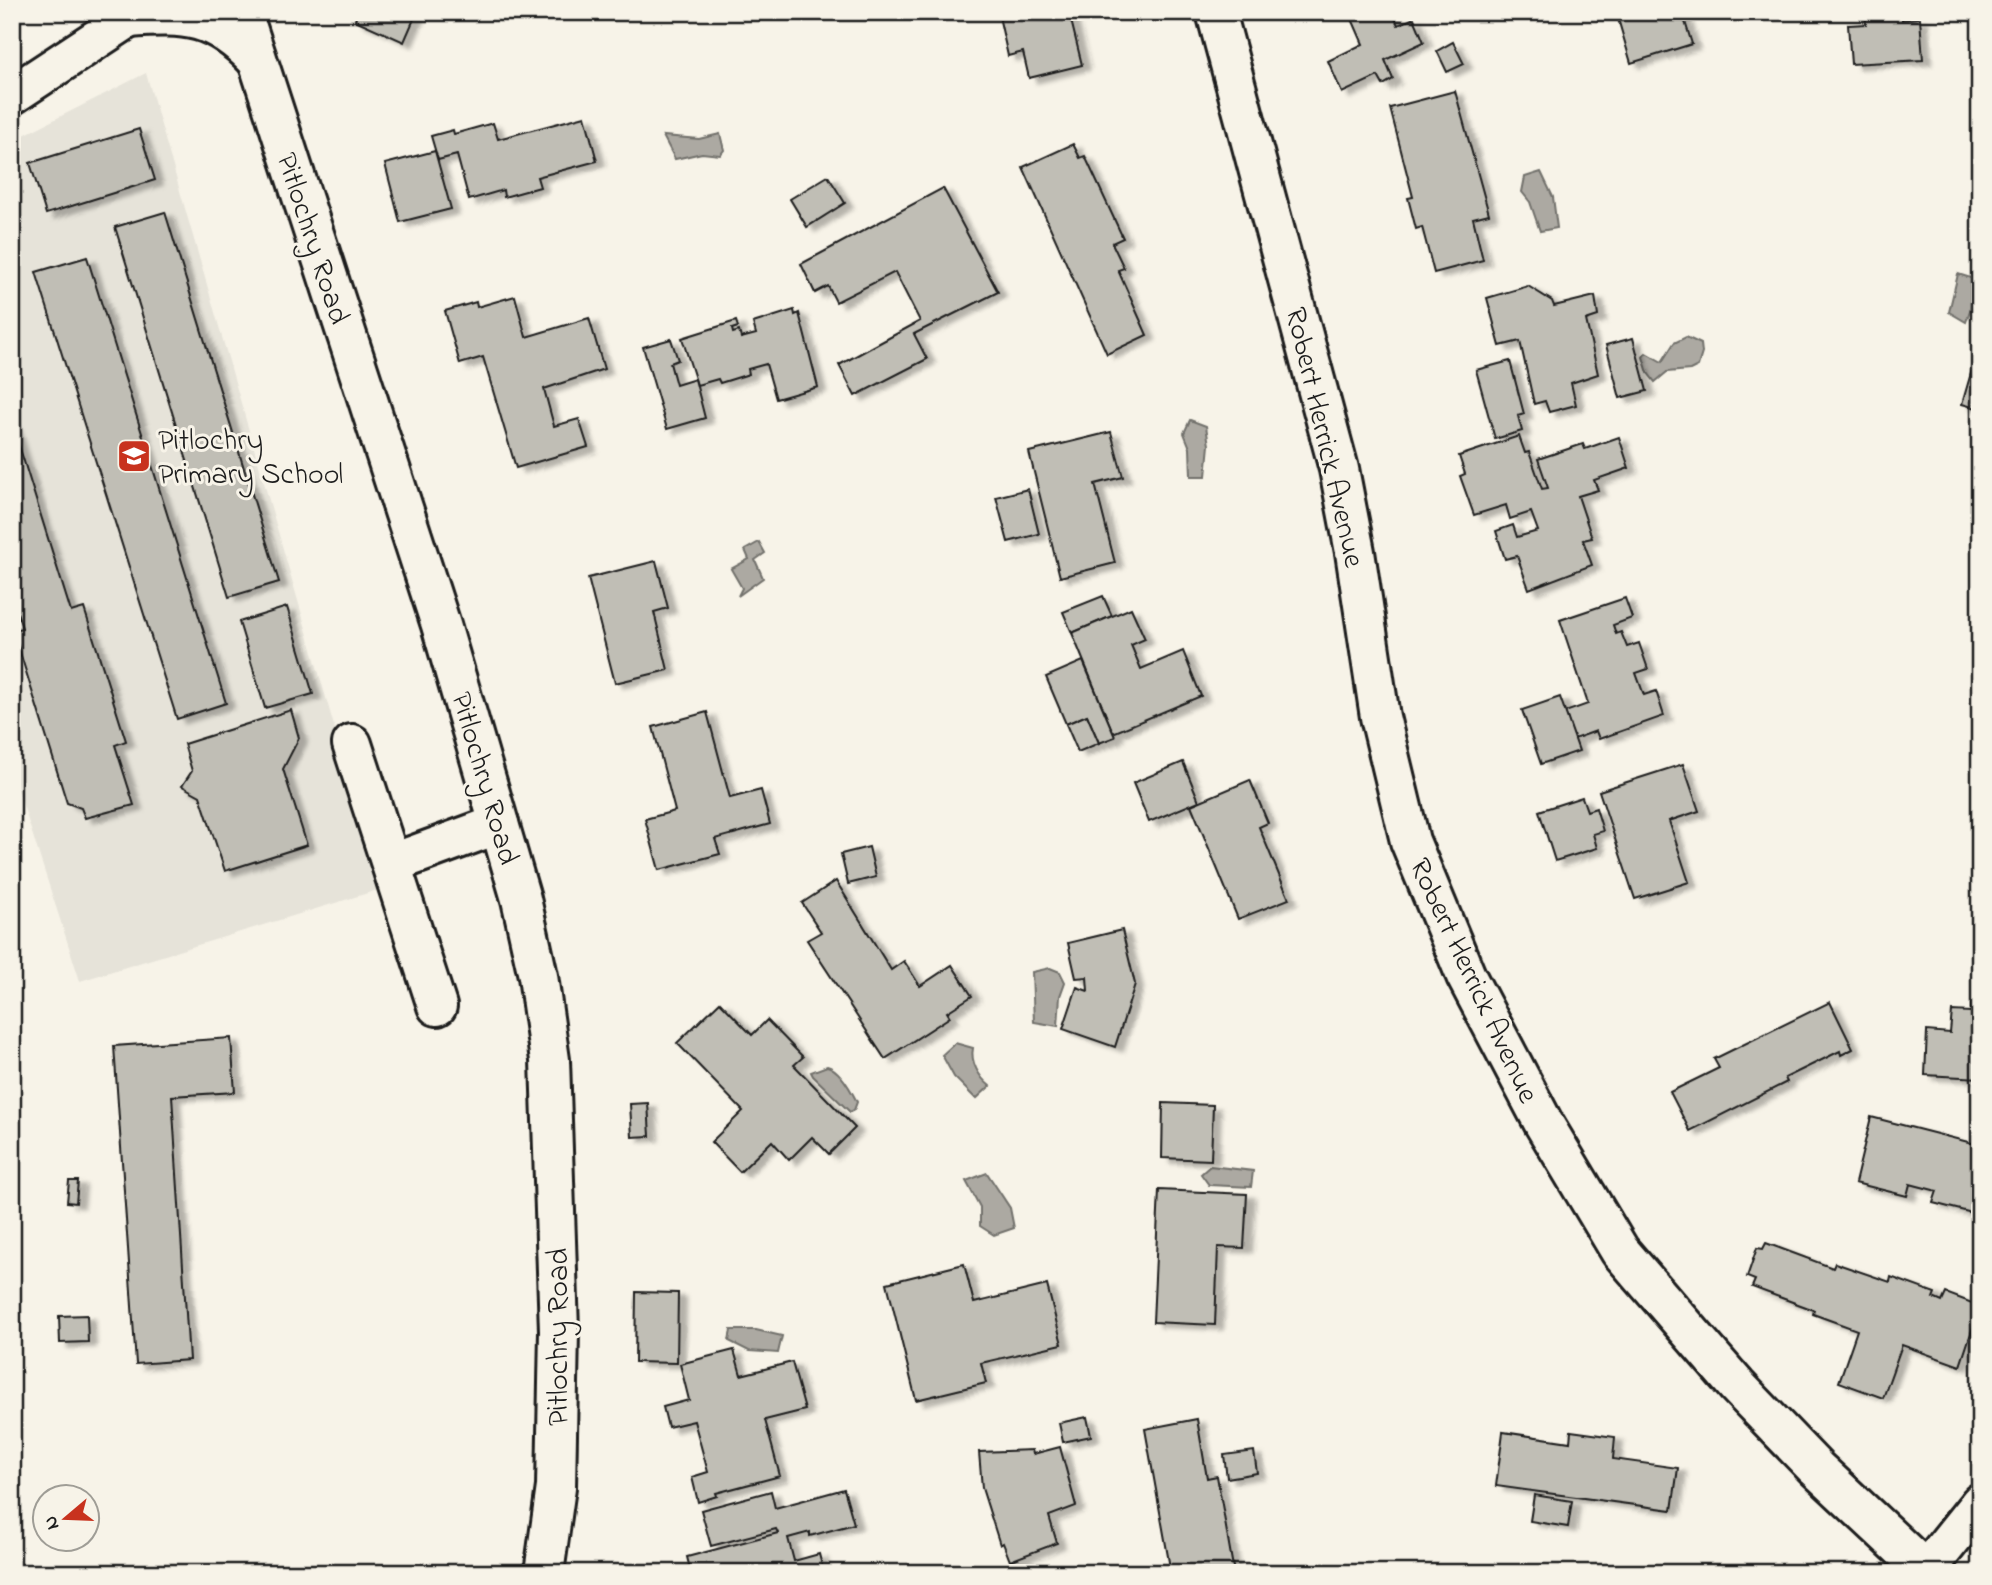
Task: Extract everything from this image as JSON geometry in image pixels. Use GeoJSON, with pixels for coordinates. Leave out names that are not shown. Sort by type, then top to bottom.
{"type":"FeatureCollection","features":[{"type":"Feature","properties":{"kind":"street","name":"Pitlochry Road"},"geometry":{"type":"LineString","coordinates":[[242,12],[441,625],[521,899],[538,976],[550,1060],[559,1331],[556,1487],[544,1573]]}},
{"type":"Feature","properties":{"kind":"street","name":"Robert Herrick Avenue"},"geometry":{"type":"LineString","coordinates":[[1216,12],[1339,469],[1355,552],[1380,717],[1410,841],[1466,976],[1557,1148],[1620,1251],[1737,1386],[1816,1468],[1926,1572]]}},
{"type":"Feature","properties":{"kind":"street"},"geometry":{"type":"LineString","coordinates":[[12,95],[133,15],[189,18],[210,24],[237,39],[256,59]]}},
{"type":"Feature","properties":{"kind":"street"},"geometry":{"type":"LineString","coordinates":[[352,744],[393,863],[437,1006]]}},
{"type":"Feature","properties":{"kind":"street"},"geometry":{"type":"LineString","coordinates":[[393,863],[499,824]]}},
{"type":"Feature","properties":{"kind":"street"},"geometry":{"type":"LineString","coordinates":[[1926,1572],[1980,1503]]}},
{"type":"Feature","properties":{"kind":"shaded area","name":"Pitlochry Primary School"},"geometry":{"type":"Polygon","coordinates":[[[146,73],[381,889],[80,981],[12,771],[12,141],[146,73]]]}},
{"type":"Feature","properties":{"kind":"shaded area"},"geometry":{"type":"Polygon","coordinates":[[[720,134],[724,150],[720,155],[702,153],[675,159],[663,136],[699,139],[720,134]]]}},
{"type":"Feature","properties":{"kind":"shaded area"},"geometry":{"type":"Polygon","coordinates":[[[1541,172],[1553,197],[1557,228],[1540,231],[1530,202],[1522,192],[1525,177],[1541,172]]]}},
{"type":"Feature","properties":{"kind":"shaded area"},"geometry":{"type":"Polygon","coordinates":[[[1958,274],[1980,281],[1966,322],[1949,312],[1958,274]]]}},
{"type":"Feature","properties":{"kind":"shaded area"},"geometry":{"type":"Polygon","coordinates":[[[1686,337],[1701,344],[1702,353],[1698,366],[1690,370],[1667,372],[1655,382],[1648,373],[1643,357],[1646,353],[1662,362],[1674,343],[1686,337]]]}},
{"type":"Feature","properties":{"kind":"shaded area"},"geometry":{"type":"Polygon","coordinates":[[[1190,420],[1206,426],[1209,445],[1206,476],[1191,476],[1190,448],[1184,433],[1190,420]]]}},
{"type":"Feature","properties":{"kind":"shaded area"},"geometry":{"type":"Polygon","coordinates":[[[759,542],[765,553],[755,560],[763,578],[738,596],[742,588],[731,569],[749,559],[745,550],[759,542]]]}},
{"type":"Feature","properties":{"kind":"shaded area"},"geometry":{"type":"Polygon","coordinates":[[[1050,968],[1060,972],[1065,982],[1060,996],[1058,1026],[1034,1022],[1032,972],[1050,968]]]}},
{"type":"Feature","properties":{"kind":"shaded area"},"geometry":{"type":"Polygon","coordinates":[[[955,1043],[973,1048],[976,1069],[990,1086],[976,1099],[954,1077],[942,1055],[955,1043]]]}},
{"type":"Feature","properties":{"kind":"shaded area"},"geometry":{"type":"Polygon","coordinates":[[[827,1066],[836,1071],[848,1086],[857,1102],[854,1110],[850,1112],[813,1076],[811,1072],[827,1066]]]}},
{"type":"Feature","properties":{"kind":"shaded area"},"geometry":{"type":"Polygon","coordinates":[[[1210,1166],[1253,1171],[1251,1187],[1209,1185],[1201,1174],[1210,1166]]]}},
{"type":"Feature","properties":{"kind":"shaded area"},"geometry":{"type":"Polygon","coordinates":[[[987,1173],[1010,1208],[1014,1228],[994,1235],[980,1226],[980,1207],[966,1181],[987,1173]]]}},
{"type":"Feature","properties":{"kind":"shaded area"},"geometry":{"type":"Polygon","coordinates":[[[731,1330],[756,1330],[782,1336],[778,1353],[749,1351],[729,1341],[731,1330]]]}},
{"type":"Feature","properties":{"kind":"building"},"geometry":{"type":"Polygon","coordinates":[[[358,12],[417,12],[404,42],[355,20],[358,12]]]}},
{"type":"Feature","properties":{"kind":"building"},"geometry":{"type":"Polygon","coordinates":[[[998,12],[1069,12],[1082,65],[1029,78],[1023,52],[1008,56],[998,12]]]}},
{"type":"Feature","properties":{"kind":"building"},"geometry":{"type":"Polygon","coordinates":[[[1349,12],[1392,12],[1398,25],[1414,18],[1424,42],[1385,60],[1393,79],[1383,85],[1378,76],[1342,93],[1328,61],[1363,44],[1349,12]]]}},
{"type":"Feature","properties":{"kind":"building"},"geometry":{"type":"Polygon","coordinates":[[[1616,12],[1682,12],[1692,44],[1631,63],[1616,12]]]}},
{"type":"Feature","properties":{"kind":"building"},"geometry":{"type":"Polygon","coordinates":[[[1865,12],[1902,12],[1902,20],[1920,18],[1923,60],[1851,64],[1848,25],[1866,24],[1865,12]]]}},
{"type":"Feature","properties":{"kind":"building"},"geometry":{"type":"Polygon","coordinates":[[[1453,42],[1464,64],[1447,72],[1437,51],[1453,42]]]}},
{"type":"Feature","properties":{"kind":"building"},"geometry":{"type":"Polygon","coordinates":[[[1455,91],[1489,214],[1473,218],[1483,260],[1434,273],[1422,227],[1416,229],[1408,198],[1413,197],[1390,108],[1455,91]]]}},
{"type":"Feature","properties":{"kind":"building"},"geometry":{"type":"Polygon","coordinates":[[[585,116],[597,161],[537,177],[540,187],[504,197],[503,190],[469,200],[457,155],[438,160],[431,136],[453,130],[454,134],[493,123],[498,139],[585,116]]]}},
{"type":"Feature","properties":{"kind":"building"},"geometry":{"type":"Polygon","coordinates":[[[139,129],[155,180],[46,214],[30,163],[139,129]]]}},
{"type":"Feature","properties":{"kind":"building"},"geometry":{"type":"Polygon","coordinates":[[[1073,144],[1080,158],[1085,156],[1123,238],[1112,243],[1124,268],[1118,270],[1147,335],[1107,354],[1023,167],[1073,144]]]}},
{"type":"Feature","properties":{"kind":"building"},"geometry":{"type":"Polygon","coordinates":[[[435,151],[451,209],[400,222],[385,164],[435,151]]]}},
{"type":"Feature","properties":{"kind":"building"},"geometry":{"type":"Polygon","coordinates":[[[828,176],[845,203],[807,227],[790,199],[828,176]]]}},
{"type":"Feature","properties":{"kind":"building"},"geometry":{"type":"Polygon","coordinates":[[[943,188],[998,292],[914,334],[927,359],[855,396],[839,365],[920,321],[895,272],[836,302],[828,286],[815,293],[801,264],[943,188]]]}},
{"type":"Feature","properties":{"kind":"building"},"geometry":{"type":"Polygon","coordinates":[[[165,212],[279,582],[229,597],[115,227],[165,212]]]}},
{"type":"Feature","properties":{"kind":"building"},"geometry":{"type":"Polygon","coordinates":[[[87,257],[226,703],[177,719],[36,272],[87,257]]]}},
{"type":"Feature","properties":{"kind":"building"},"geometry":{"type":"Polygon","coordinates":[[[1528,286],[1552,301],[1554,306],[1595,296],[1598,316],[1586,320],[1598,374],[1571,383],[1576,405],[1549,412],[1545,401],[1534,404],[1520,341],[1500,346],[1487,298],[1528,286]]]}},
{"type":"Feature","properties":{"kind":"building"},"geometry":{"type":"Polygon","coordinates":[[[515,296],[526,337],[589,318],[604,369],[544,389],[554,426],[579,419],[588,447],[516,468],[483,357],[460,364],[445,311],[476,302],[477,307],[515,296]]]}},
{"type":"Feature","properties":{"kind":"building"},"geometry":{"type":"Polygon","coordinates":[[[794,310],[795,315],[799,313],[818,387],[776,399],[766,364],[748,369],[749,374],[720,383],[718,379],[697,385],[682,338],[736,321],[738,327],[732,329],[733,333],[739,331],[741,338],[756,334],[753,323],[794,310]]]}},
{"type":"Feature","properties":{"kind":"building"},"geometry":{"type":"Polygon","coordinates":[[[1633,338],[1647,391],[1620,398],[1606,345],[1633,338]]]}},
{"type":"Feature","properties":{"kind":"building"},"geometry":{"type":"Polygon","coordinates":[[[671,339],[678,360],[670,363],[676,385],[695,379],[705,418],[667,429],[643,347],[671,339]]]}},
{"type":"Feature","properties":{"kind":"building"},"geometry":{"type":"Polygon","coordinates":[[[1980,342],[1980,409],[1962,404],[1980,342]]]}},
{"type":"Feature","properties":{"kind":"building"},"geometry":{"type":"Polygon","coordinates":[[[1510,361],[1524,414],[1518,416],[1522,431],[1495,439],[1476,370],[1510,361]]]}},
{"type":"Feature","properties":{"kind":"building"},"geometry":{"type":"Polygon","coordinates":[[[12,423],[71,612],[84,608],[126,741],[115,745],[134,805],[85,818],[81,808],[67,803],[13,630],[22,628],[12,595],[12,423]]]}},
{"type":"Feature","properties":{"kind":"building"},"geometry":{"type":"Polygon","coordinates":[[[1111,432],[1123,477],[1095,484],[1115,563],[1060,577],[1029,452],[1111,432]]]}},
{"type":"Feature","properties":{"kind":"building"},"geometry":{"type":"Polygon","coordinates":[[[1519,436],[1525,453],[1529,452],[1542,489],[1548,488],[1538,459],[1583,444],[1585,449],[1619,437],[1629,468],[1594,480],[1598,490],[1578,496],[1592,538],[1583,540],[1592,565],[1529,589],[1517,556],[1505,559],[1496,531],[1513,525],[1517,537],[1538,531],[1531,512],[1510,519],[1506,505],[1474,515],[1460,476],[1465,474],[1459,456],[1519,436]]]}},
{"type":"Feature","properties":{"kind":"building"},"geometry":{"type":"Polygon","coordinates":[[[1028,489],[1039,534],[1008,542],[996,497],[1028,489]]]}},
{"type":"Feature","properties":{"kind":"building"},"geometry":{"type":"Polygon","coordinates":[[[656,561],[668,608],[654,612],[668,670],[615,683],[588,578],[656,561]]]}},
{"type":"Feature","properties":{"kind":"building"},"geometry":{"type":"Polygon","coordinates":[[[1103,596],[1112,616],[1072,633],[1063,612],[1103,596]]]}},
{"type":"Feature","properties":{"kind":"building"},"geometry":{"type":"Polygon","coordinates":[[[1625,598],[1632,618],[1613,625],[1616,634],[1621,632],[1627,647],[1639,643],[1648,669],[1636,673],[1644,695],[1656,691],[1664,716],[1599,739],[1596,731],[1574,739],[1565,712],[1588,704],[1560,620],[1625,598]]]}},
{"type":"Feature","properties":{"kind":"building"},"geometry":{"type":"Polygon","coordinates":[[[287,607],[313,694],[265,708],[239,622],[287,607]]]}},
{"type":"Feature","properties":{"kind":"building"},"geometry":{"type":"Polygon","coordinates":[[[1131,608],[1145,639],[1131,645],[1141,669],[1183,651],[1201,696],[1113,733],[1072,633],[1131,608]]]}},
{"type":"Feature","properties":{"kind":"building"},"geometry":{"type":"Polygon","coordinates":[[[1083,661],[1115,737],[1099,743],[1087,715],[1066,724],[1046,677],[1083,661]]]}},
{"type":"Feature","properties":{"kind":"building"},"geometry":{"type":"Polygon","coordinates":[[[1560,697],[1579,751],[1541,764],[1522,710],[1560,697]]]}},
{"type":"Feature","properties":{"kind":"building"},"geometry":{"type":"Polygon","coordinates":[[[291,710],[299,738],[283,769],[307,845],[225,871],[200,796],[182,786],[192,771],[184,744],[291,710]]]}},
{"type":"Feature","properties":{"kind":"building"},"geometry":{"type":"Polygon","coordinates":[[[707,712],[730,798],[761,790],[770,824],[715,839],[720,854],[659,870],[645,819],[675,811],[653,727],[707,712]]]}},
{"type":"Feature","properties":{"kind":"building"},"geometry":{"type":"Polygon","coordinates":[[[1087,715],[1099,743],[1078,752],[1066,724],[1087,715]]]}},
{"type":"Feature","properties":{"kind":"building"},"geometry":{"type":"Polygon","coordinates":[[[1183,762],[1199,801],[1149,822],[1133,783],[1183,762]]]}},
{"type":"Feature","properties":{"kind":"building"},"geometry":{"type":"Polygon","coordinates":[[[1683,764],[1699,811],[1669,821],[1689,882],[1635,899],[1599,791],[1683,764]]]}},
{"type":"Feature","properties":{"kind":"building"},"geometry":{"type":"Polygon","coordinates":[[[1250,780],[1268,823],[1259,827],[1289,899],[1238,919],[1191,805],[1250,780]]]}},
{"type":"Feature","properties":{"kind":"building"},"geometry":{"type":"Polygon","coordinates":[[[1582,797],[1587,811],[1596,808],[1603,831],[1593,834],[1597,848],[1555,861],[1539,811],[1582,797]]]}},
{"type":"Feature","properties":{"kind":"building"},"geometry":{"type":"Polygon","coordinates":[[[869,847],[876,877],[848,884],[841,854],[869,847]]]}},
{"type":"Feature","properties":{"kind":"building"},"geometry":{"type":"Polygon","coordinates":[[[836,881],[891,970],[904,961],[920,986],[952,965],[972,996],[947,1012],[950,1017],[885,1059],[807,940],[821,932],[802,903],[836,881]]]}},
{"type":"Feature","properties":{"kind":"building"},"geometry":{"type":"Polygon","coordinates":[[[1122,930],[1135,984],[1115,1047],[1063,1029],[1077,987],[1088,991],[1087,977],[1076,978],[1068,943],[1122,930]]]}},
{"type":"Feature","properties":{"kind":"building"},"geometry":{"type":"Polygon","coordinates":[[[720,1002],[752,1035],[767,1020],[803,1057],[794,1065],[855,1128],[829,1154],[812,1137],[789,1160],[772,1141],[740,1172],[711,1142],[743,1111],[677,1043],[720,1002]]]}},
{"type":"Feature","properties":{"kind":"building"},"geometry":{"type":"Polygon","coordinates":[[[1830,1002],[1853,1049],[1841,1055],[1840,1051],[1785,1078],[1787,1082],[1690,1131],[1670,1092],[1719,1068],[1714,1059],[1830,1002]]]}},
{"type":"Feature","properties":{"kind":"building"},"geometry":{"type":"Polygon","coordinates":[[[1971,1004],[1980,1005],[1980,1078],[1925,1075],[1927,1031],[1950,1033],[1952,1011],[1971,1012],[1971,1004]]]}},
{"type":"Feature","properties":{"kind":"building"},"geometry":{"type":"Polygon","coordinates":[[[231,1038],[235,1092],[172,1096],[189,1360],[136,1364],[114,1046],[231,1038]]]}},
{"type":"Feature","properties":{"kind":"building"},"geometry":{"type":"Polygon","coordinates":[[[648,1103],[650,1136],[632,1137],[630,1104],[648,1103]]]}},
{"type":"Feature","properties":{"kind":"building"},"geometry":{"type":"Polygon","coordinates":[[[1163,1103],[1213,1105],[1211,1160],[1162,1158],[1163,1103]]]}},
{"type":"Feature","properties":{"kind":"building"},"geometry":{"type":"Polygon","coordinates":[[[1871,1117],[1980,1145],[1980,1215],[1933,1203],[1937,1191],[1910,1184],[1907,1196],[1855,1183],[1871,1117]]]}},
{"type":"Feature","properties":{"kind":"building"},"geometry":{"type":"Polygon","coordinates":[[[69,1181],[78,1181],[76,1203],[67,1202],[69,1181]]]}},
{"type":"Feature","properties":{"kind":"building"},"geometry":{"type":"Polygon","coordinates":[[[1159,1190],[1247,1194],[1244,1248],[1218,1247],[1215,1325],[1153,1322],[1159,1190]]]}},
{"type":"Feature","properties":{"kind":"building"},"geometry":{"type":"Polygon","coordinates":[[[1766,1243],[1833,1268],[1835,1263],[1890,1282],[1891,1277],[1935,1293],[1933,1298],[1942,1302],[1946,1293],[1980,1306],[1960,1366],[1902,1345],[1883,1398],[1839,1382],[1857,1330],[1813,1314],[1814,1310],[1752,1287],[1755,1280],[1747,1277],[1757,1248],[1763,1249],[1766,1243]]]}},
{"type":"Feature","properties":{"kind":"building"},"geometry":{"type":"Polygon","coordinates":[[[964,1264],[974,1303],[1047,1285],[1062,1344],[981,1363],[986,1383],[916,1400],[887,1283],[964,1264]]]}},
{"type":"Feature","properties":{"kind":"building"},"geometry":{"type":"Polygon","coordinates":[[[636,1292],[678,1293],[677,1363],[635,1362],[636,1292]]]}},
{"type":"Feature","properties":{"kind":"building"},"geometry":{"type":"Polygon","coordinates":[[[87,1315],[88,1342],[60,1343],[59,1316],[87,1315]]]}},
{"type":"Feature","properties":{"kind":"building"},"geometry":{"type":"Polygon","coordinates":[[[734,1350],[741,1375],[792,1362],[805,1410],[765,1420],[780,1476],[716,1493],[717,1496],[698,1502],[692,1477],[708,1472],[694,1421],[668,1427],[663,1407],[689,1400],[680,1364],[734,1350]]]}},
{"type":"Feature","properties":{"kind":"building"},"geometry":{"type":"Polygon","coordinates":[[[1087,1417],[1091,1436],[1063,1442],[1059,1423],[1087,1417]]]}},
{"type":"Feature","properties":{"kind":"building"},"geometry":{"type":"Polygon","coordinates":[[[1197,1419],[1207,1478],[1217,1476],[1234,1573],[1192,1573],[1191,1570],[1171,1573],[1145,1429],[1197,1419]]]}},
{"type":"Feature","properties":{"kind":"building"},"geometry":{"type":"Polygon","coordinates":[[[1571,1431],[1615,1437],[1613,1459],[1678,1468],[1672,1510],[1496,1486],[1503,1432],[1570,1442],[1571,1431]]]}},
{"type":"Feature","properties":{"kind":"building"},"geometry":{"type":"Polygon","coordinates":[[[1060,1447],[1076,1506],[1049,1516],[1057,1543],[1010,1561],[1003,1543],[1000,1545],[982,1488],[979,1452],[1032,1450],[1033,1454],[1060,1447]]]}},
{"type":"Feature","properties":{"kind":"building"},"geometry":{"type":"Polygon","coordinates":[[[1254,1451],[1257,1473],[1227,1478],[1224,1455],[1254,1451]]]}},
{"type":"Feature","properties":{"kind":"building"},"geometry":{"type":"Polygon","coordinates":[[[844,1489],[854,1524],[810,1536],[810,1532],[788,1538],[794,1561],[819,1554],[824,1573],[691,1573],[687,1557],[778,1533],[776,1529],[711,1546],[701,1510],[771,1491],[775,1508],[844,1489]]]}},
{"type":"Feature","properties":{"kind":"building"},"geometry":{"type":"Polygon","coordinates":[[[1534,1495],[1572,1501],[1568,1527],[1530,1521],[1534,1495]]]}},
{"type":"Feature","properties":{"kind":"place","name":"Pitlochry Primary School"},"geometry":{"type":"Point","coordinates":[134,456]}}]}
